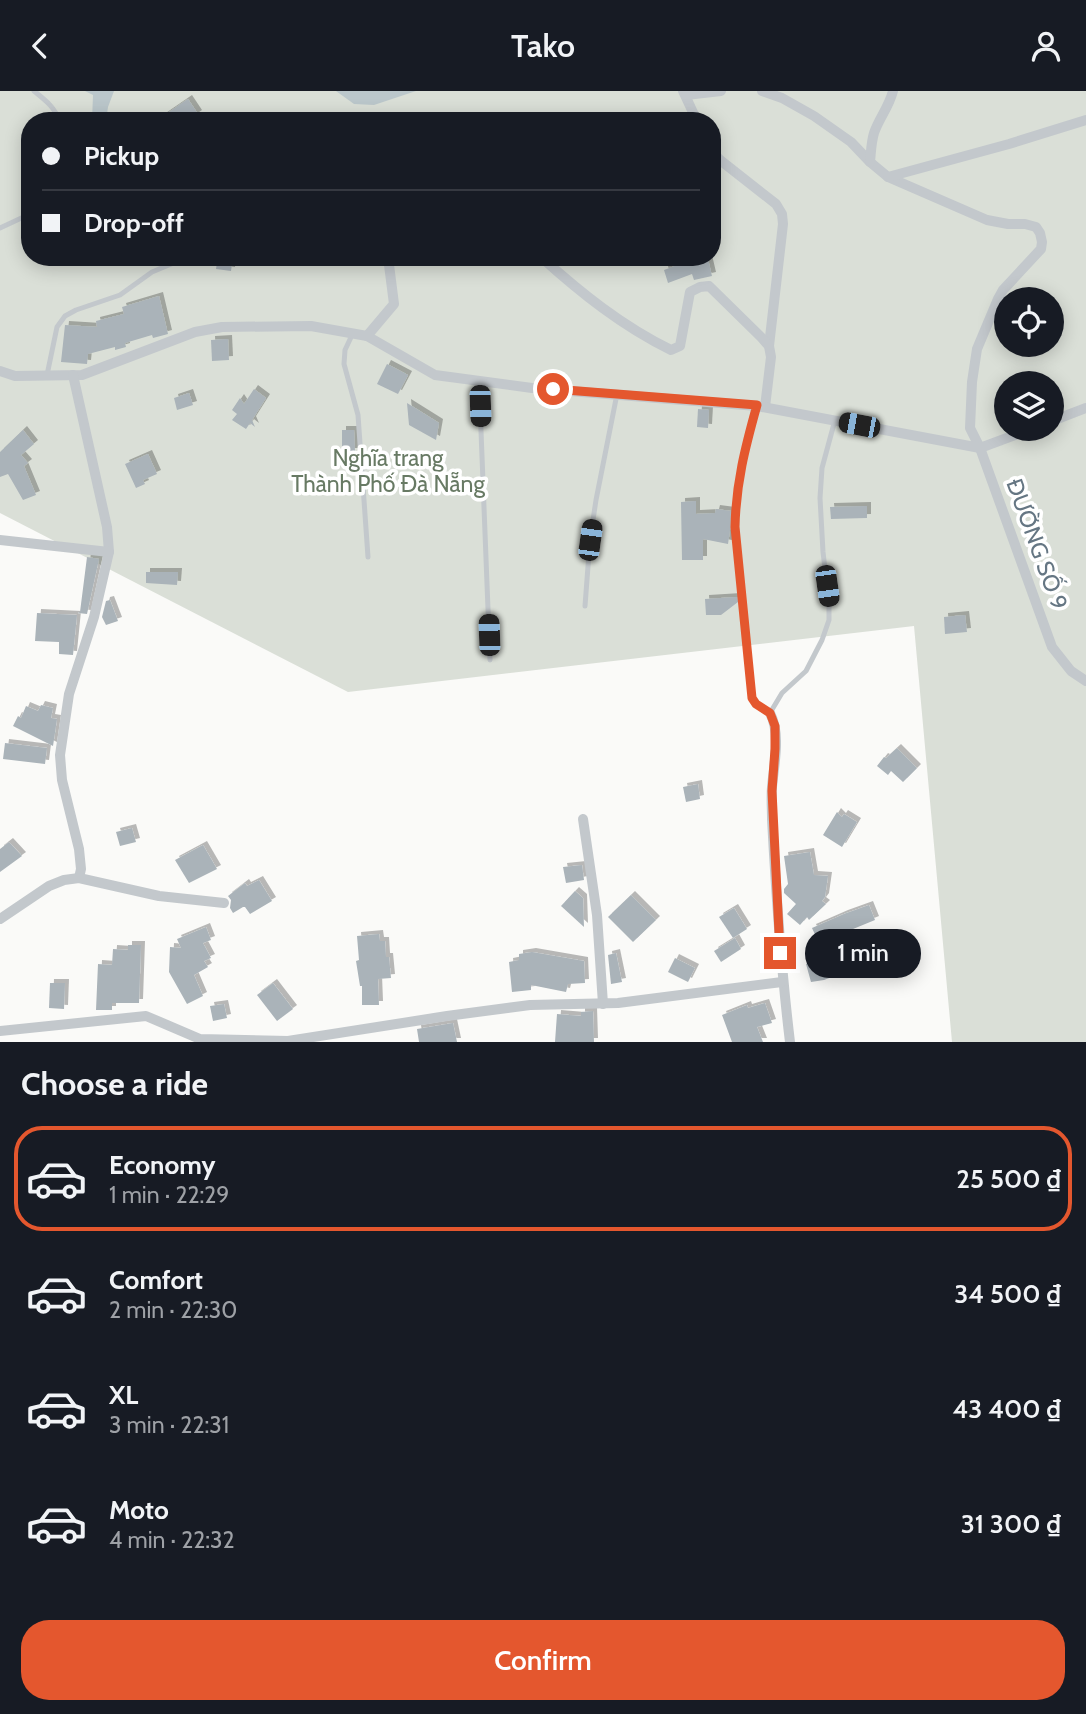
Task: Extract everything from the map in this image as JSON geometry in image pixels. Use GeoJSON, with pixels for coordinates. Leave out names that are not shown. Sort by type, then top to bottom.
{"type":"FeatureCollection","features":[{"type":"Feature","properties":{"kind":"street"},"geometry":{"type":"LineString","coordinates":[[693,112],[685,93],[721,91]]}},
{"type":"Feature","properties":{"kind":"street"},"geometry":{"type":"LineString","coordinates":[[762,91],[814,115],[851,142],[888,177],[1086,120]]}},
{"type":"Feature","properties":{"kind":"street"},"geometry":{"type":"LineString","coordinates":[[870,162],[874,133],[894,91]]}},
{"type":"Feature","properties":{"kind":"street"},"geometry":{"type":"LineString","coordinates":[[721,161],[776,204],[782,214],[769,346],[771,357],[761,406]]}},
{"type":"Feature","properties":{"kind":"street","name":"ĐƯỜNG SỐ 9"},"geometry":{"type":"LineString","coordinates":[[888,177],[988,220],[1025,224],[1036,227],[1040,233],[1041,249],[1003,291],[977,349],[970,428],[980,448],[1052,647],[1071,671],[1086,681]]}},
{"type":"Feature","properties":{"kind":"street"},"geometry":{"type":"LineString","coordinates":[[367,336],[394,304],[389,266]]}},
{"type":"Feature","properties":{"kind":"street"},"geometry":{"type":"LineString","coordinates":[[551,266],[593,302],[647,338],[671,350],[680,346],[690,292],[709,286],[769,346]]}},
{"type":"Feature","properties":{"kind":"street"},"geometry":{"type":"LineString","coordinates":[[0,371],[15,376],[82,375],[195,332],[222,327],[311,326],[367,336],[435,375],[532,388],[761,406],[980,448],[999,441]]}},
{"type":"Feature","properties":{"kind":"street"},"geometry":{"type":"LineString","coordinates":[[73,375],[107,527],[109,552],[94,617],[69,694],[60,755],[62,781],[79,849],[79,878]]}},
{"type":"Feature","properties":{"kind":"street"},"geometry":{"type":"LineString","coordinates":[[1064,416],[1086,408]]}},
{"type":"Feature","properties":{"kind":"street"},"geometry":{"type":"LineString","coordinates":[[0,541],[109,552]]}},
{"type":"Feature","properties":{"kind":"street"},"geometry":{"type":"LineString","coordinates":[[770,713],[775,726],[772,818],[782,982],[790,1042]]}},
{"type":"Feature","properties":{"kind":"street"},"geometry":{"type":"LineString","coordinates":[[583,819],[597,915],[603,1004]]}},
{"type":"Feature","properties":{"kind":"street"},"geometry":{"type":"LineString","coordinates":[[0,919],[49,886],[79,878],[159,896],[224,903]]}},
{"type":"Feature","properties":{"kind":"street"},"geometry":{"type":"LineString","coordinates":[[0,1031],[146,1016],[200,1039],[288,1041],[530,1005],[618,1003],[782,982]]}},
{"type":"Feature","properties":{"kind":"lane"},"geometry":{"type":"LineString","coordinates":[[34,91],[45,99],[55,112]]}},
{"type":"Feature","properties":{"kind":"lane"},"geometry":{"type":"LineString","coordinates":[[0,228],[21,218]]}},
{"type":"Feature","properties":{"kind":"lane"},"geometry":{"type":"LineString","coordinates":[[47,376],[57,327],[65,316],[120,295],[152,272],[166,266]]}},
{"type":"Feature","properties":{"kind":"lane"},"geometry":{"type":"LineString","coordinates":[[353,333],[345,349],[344,363],[358,415],[368,557]]}},
{"type":"Feature","properties":{"kind":"lane"},"geometry":{"type":"LineString","coordinates":[[479,380],[491,660]]}},
{"type":"Feature","properties":{"kind":"lane"},"geometry":{"type":"LineString","coordinates":[[585,606],[596,500],[617,394]]}},
{"type":"Feature","properties":{"kind":"lane"},"geometry":{"type":"LineString","coordinates":[[761,406],[740,473],[735,527],[752,698],[770,713],[782,693],[806,671],[829,620],[820,498],[822,468],[835,420]]}},
{"type":"Feature","properties":{"kind":"green space","name":"Nghĩa trang Thành Phố Đà Nẵng"},"geometry":{"type":"Polygon","coordinates":[[[0,91],[1086,91],[1086,1042],[952,1042],[914,626],[348,692],[0,513],[0,91]]]}},
{"type":"Feature","properties":{"kind":"shaded area"},"geometry":{"type":"Polygon","coordinates":[[[85,91],[114,91],[107,112],[92,112],[93,95],[85,91]]]}},
{"type":"Feature","properties":{"kind":"shaded area"},"geometry":{"type":"Polygon","coordinates":[[[336,91],[416,91],[374,105],[354,104],[336,91]]]}},
{"type":"Feature","properties":{"kind":"building"},"geometry":{"type":"Polygon","coordinates":[[[188,99],[197,112],[169,112],[188,99]]]}},
{"type":"Feature","properties":{"kind":"building"},"geometry":{"type":"Polygon","coordinates":[[[216,266],[232,266],[231,271],[216,269],[216,266]]]}},
{"type":"Feature","properties":{"kind":"building"},"geometry":{"type":"Polygon","coordinates":[[[675,266],[710,266],[712,276],[694,280],[692,274],[668,283],[664,270],[675,266]]]}},
{"type":"Feature","properties":{"kind":"building"},"geometry":{"type":"Polygon","coordinates":[[[159,296],[168,334],[153,338],[152,335],[125,343],[126,347],[88,354],[87,364],[61,362],[65,325],[97,327],[96,321],[124,314],[122,307],[159,296]]]}},
{"type":"Feature","properties":{"kind":"building"},"geometry":{"type":"Polygon","coordinates":[[[228,339],[229,360],[212,361],[211,340],[228,339]]]}},
{"type":"Feature","properties":{"kind":"building"},"geometry":{"type":"Polygon","coordinates":[[[387,364],[408,375],[398,394],[377,384],[387,364]]]}},
{"type":"Feature","properties":{"kind":"building"},"geometry":{"type":"Polygon","coordinates":[[[254,389],[266,398],[252,420],[255,427],[250,423],[246,429],[232,420],[237,414],[232,410],[240,398],[244,404],[254,389]]]}},
{"type":"Feature","properties":{"kind":"building"},"geometry":{"type":"Polygon","coordinates":[[[189,393],[193,405],[177,410],[174,398],[189,393]]]}},
{"type":"Feature","properties":{"kind":"building"},"geometry":{"type":"Polygon","coordinates":[[[407,403],[439,423],[436,440],[409,425],[407,403]]]}},
{"type":"Feature","properties":{"kind":"building"},"geometry":{"type":"Polygon","coordinates":[[[698,409],[709,410],[708,428],[697,427],[698,409]]]}},
{"type":"Feature","properties":{"kind":"building"},"geometry":{"type":"Polygon","coordinates":[[[23,430],[34,444],[21,455],[28,463],[24,466],[36,495],[23,500],[8,474],[0,477],[0,452],[23,430]]]}},
{"type":"Feature","properties":{"kind":"building"},"geometry":{"type":"Polygon","coordinates":[[[342,430],[354,430],[355,452],[342,452],[342,430]]]}},
{"type":"Feature","properties":{"kind":"building"},"geometry":{"type":"Polygon","coordinates":[[[148,454],[157,474],[143,480],[145,484],[136,488],[125,464],[148,454]]]}},
{"type":"Feature","properties":{"kind":"building"},"geometry":{"type":"Polygon","coordinates":[[[696,501],[696,514],[715,513],[716,509],[731,511],[728,544],[703,539],[703,560],[682,560],[681,502],[696,501]]]}},
{"type":"Feature","properties":{"kind":"building"},"geometry":{"type":"Polygon","coordinates":[[[867,506],[867,518],[831,519],[830,507],[867,506]]]}},
{"type":"Feature","properties":{"kind":"building"},"geometry":{"type":"Polygon","coordinates":[[[87,557],[99,559],[87,614],[78,613],[87,557]]]}},
{"type":"Feature","properties":{"kind":"building"},"geometry":{"type":"Polygon","coordinates":[[[146,572],[178,572],[177,585],[146,583],[146,572]]]}},
{"type":"Feature","properties":{"kind":"building"},"geometry":{"type":"Polygon","coordinates":[[[737,597],[738,602],[721,615],[706,615],[705,599],[737,597]]]}},
{"type":"Feature","properties":{"kind":"building"},"geometry":{"type":"Polygon","coordinates":[[[110,600],[118,621],[106,625],[102,617],[106,601],[110,600]]]}},
{"type":"Feature","properties":{"kind":"building"},"geometry":{"type":"Polygon","coordinates":[[[37,613],[77,615],[73,655],[59,654],[59,642],[35,641],[37,613]]]}},
{"type":"Feature","properties":{"kind":"building"},"geometry":{"type":"Polygon","coordinates":[[[965,615],[967,632],[945,634],[944,617],[965,615]]]}},
{"type":"Feature","properties":{"kind":"building"},"geometry":{"type":"Polygon","coordinates":[[[41,705],[53,708],[51,718],[57,719],[53,746],[13,726],[18,716],[21,718],[26,706],[38,711],[41,705]]]}},
{"type":"Feature","properties":{"kind":"building"},"geometry":{"type":"Polygon","coordinates":[[[5,743],[47,748],[45,764],[3,759],[5,743]]]}},
{"type":"Feature","properties":{"kind":"building"},"geometry":{"type":"Polygon","coordinates":[[[897,748],[917,768],[903,782],[891,771],[888,775],[877,766],[897,748]]]}},
{"type":"Feature","properties":{"kind":"building"},"geometry":{"type":"Polygon","coordinates":[[[698,784],[700,799],[686,802],[683,787],[698,784]]]}},
{"type":"Feature","properties":{"kind":"building"},"geometry":{"type":"Polygon","coordinates":[[[837,812],[842,817],[844,814],[857,822],[842,847],[823,835],[837,812]]]}},
{"type":"Feature","properties":{"kind":"building"},"geometry":{"type":"Polygon","coordinates":[[[132,828],[136,842],[120,846],[116,832],[132,828]]]}},
{"type":"Feature","properties":{"kind":"building"},"geometry":{"type":"Polygon","coordinates":[[[9,842],[22,856],[0,872],[0,849],[9,842]]]}},
{"type":"Feature","properties":{"kind":"building"},"geometry":{"type":"Polygon","coordinates":[[[203,845],[217,869],[189,883],[175,860],[203,845]]]}},
{"type":"Feature","properties":{"kind":"building"},"geometry":{"type":"Polygon","coordinates":[[[810,852],[814,875],[828,876],[822,901],[826,904],[800,925],[787,914],[796,904],[784,893],[788,884],[784,856],[810,852]]]}},
{"type":"Feature","properties":{"kind":"building"},"geometry":{"type":"Polygon","coordinates":[[[582,865],[584,880],[566,883],[563,867],[582,865]]]}},
{"type":"Feature","properties":{"kind":"building"},"geometry":{"type":"Polygon","coordinates":[[[259,880],[272,901],[250,914],[245,907],[233,913],[228,896],[245,883],[247,886],[259,880]]]}},
{"type":"Feature","properties":{"kind":"building"},"geometry":{"type":"Polygon","coordinates":[[[575,891],[583,898],[584,927],[561,906],[575,891]]]}},
{"type":"Feature","properties":{"kind":"building"},"geometry":{"type":"Polygon","coordinates":[[[631,895],[656,920],[633,942],[608,917],[631,895]]]}},
{"type":"Feature","properties":{"kind":"building"},"geometry":{"type":"Polygon","coordinates":[[[869,905],[875,920],[819,943],[812,928],[869,905]]]}},
{"type":"Feature","properties":{"kind":"building"},"geometry":{"type":"Polygon","coordinates":[[[734,908],[747,929],[733,938],[719,917],[734,908]]]}},
{"type":"Feature","properties":{"kind":"building"},"geometry":{"type":"Polygon","coordinates":[[[206,927],[211,940],[203,943],[211,958],[204,961],[208,967],[194,975],[203,996],[187,1004],[169,972],[170,947],[181,948],[177,939],[206,927]]]}},
{"type":"Feature","properties":{"kind":"building"},"geometry":{"type":"Polygon","coordinates":[[[379,934],[380,941],[385,941],[391,978],[378,979],[379,1005],[362,1005],[362,986],[356,961],[359,960],[357,936],[379,934]]]}},
{"type":"Feature","properties":{"kind":"building"},"geometry":{"type":"Polygon","coordinates":[[[735,938],[741,949],[721,962],[714,951],[735,938]]]}},
{"type":"Feature","properties":{"kind":"building"},"geometry":{"type":"Polygon","coordinates":[[[128,945],[141,945],[139,1003],[112,1003],[112,1010],[96,1010],[98,964],[112,965],[113,949],[128,950],[128,945]]]}},
{"type":"Feature","properties":{"kind":"building"},"geometry":{"type":"Polygon","coordinates":[[[852,947],[858,967],[811,982],[806,964],[826,958],[824,953],[852,947]]]}},
{"type":"Feature","properties":{"kind":"building"},"geometry":{"type":"Polygon","coordinates":[[[532,952],[584,961],[585,983],[568,984],[566,992],[531,985],[531,990],[512,992],[509,962],[519,960],[519,954],[532,952]]]}},
{"type":"Feature","properties":{"kind":"building"},"geometry":{"type":"Polygon","coordinates":[[[616,953],[622,982],[611,984],[608,955],[616,953]]]}},
{"type":"Feature","properties":{"kind":"building"},"geometry":{"type":"Polygon","coordinates":[[[675,958],[695,968],[688,982],[668,972],[675,958]]]}},
{"type":"Feature","properties":{"kind":"building"},"geometry":{"type":"Polygon","coordinates":[[[50,983],[65,983],[64,1009],[49,1008],[50,983]]]}},
{"type":"Feature","properties":{"kind":"building"},"geometry":{"type":"Polygon","coordinates":[[[273,983],[293,1009],[277,1021],[257,995],[273,983]]]}},
{"type":"Feature","properties":{"kind":"building"},"geometry":{"type":"Polygon","coordinates":[[[765,1003],[772,1023],[757,1027],[763,1042],[732,1042],[722,1015],[747,1005],[748,1008],[765,1003]]]}},
{"type":"Feature","properties":{"kind":"building"},"geometry":{"type":"Polygon","coordinates":[[[224,1004],[227,1018],[213,1021],[210,1006],[224,1004]]]}},
{"type":"Feature","properties":{"kind":"building"},"geometry":{"type":"Polygon","coordinates":[[[593,1011],[594,1042],[555,1042],[557,1014],[581,1016],[581,1012],[593,1011]]]}},
{"type":"Feature","properties":{"kind":"building"},"geometry":{"type":"Polygon","coordinates":[[[453,1023],[457,1042],[419,1042],[417,1029],[453,1023]]]}},
{"type":"Feature","properties":{"kind":"route"},"geometry":{"type":"LineString","coordinates":[[553,389],[757,405],[740,473],[735,527],[752,698],[770,713],[775,726],[772,818],[780,953]]}}]}
